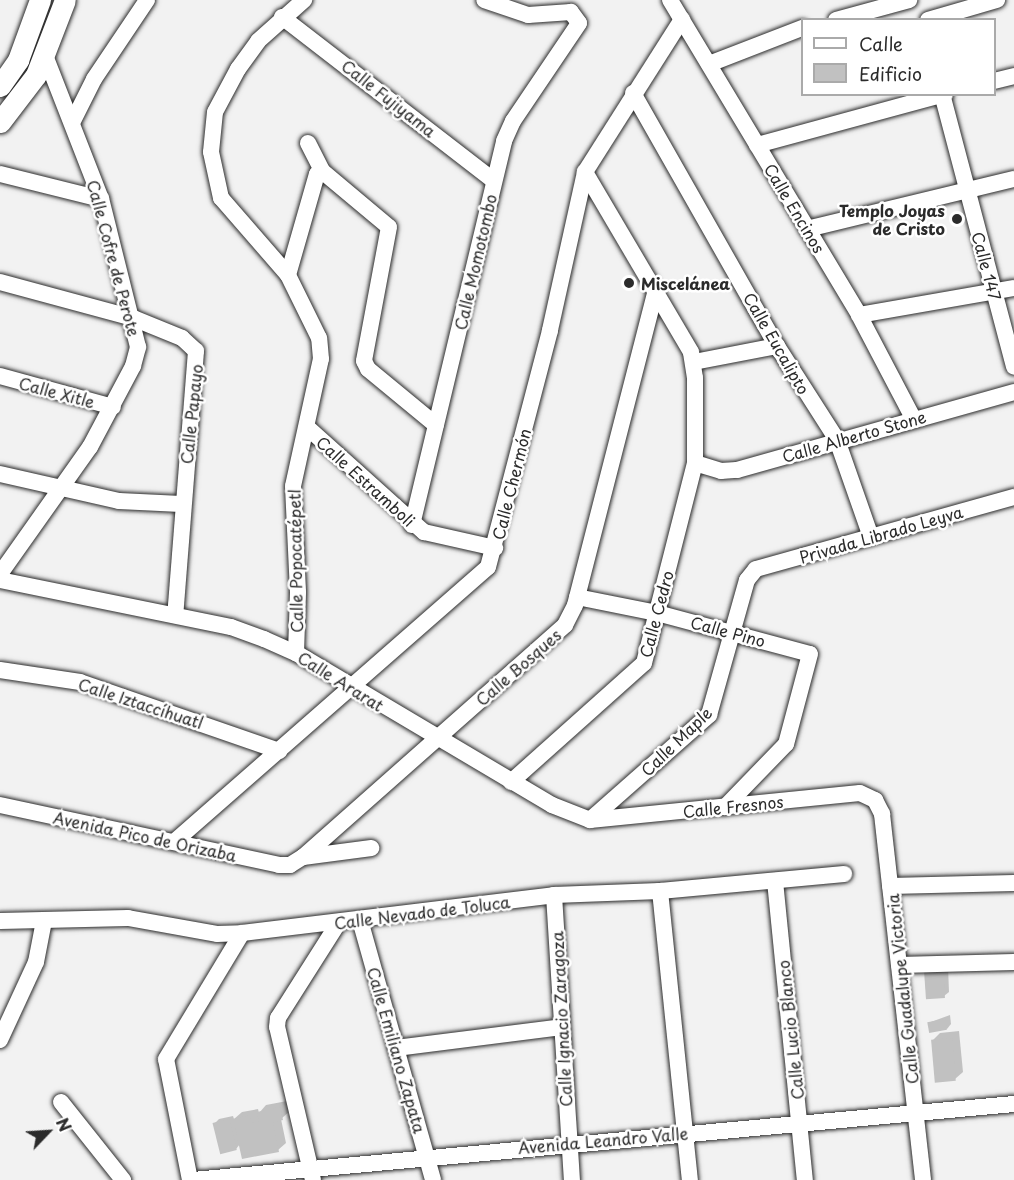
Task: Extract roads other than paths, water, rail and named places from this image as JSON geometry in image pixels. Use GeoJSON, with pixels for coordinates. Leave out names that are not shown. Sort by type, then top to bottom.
{"type":"FeatureCollection","features":[{"type":"Feature","properties":{"kind":"main road"},"geometry":{"type":"LineString","coordinates":[[0,86],[18,60],[40,0]]}},
{"type":"Feature","properties":{"kind":"main road"},"geometry":{"type":"LineString","coordinates":[[0,122],[24,93],[45,55],[66,4]]}},
{"type":"Feature","properties":{"kind":"street"},"geometry":{"type":"LineString","coordinates":[[73,121],[94,79],[147,0]]}},
{"type":"Feature","properties":{"kind":"street","name":"Calle Popocatépetl"},"geometry":{"type":"LineString","coordinates":[[296,653],[298,592],[291,512],[293,486],[308,428],[321,358],[320,338],[288,275],[221,198],[210,152],[215,112],[226,89],[258,41],[282,16],[304,0]]}},
{"type":"Feature","properties":{"kind":"street","name":"Calle Momotombo"},"geometry":{"type":"LineString","coordinates":[[412,525],[495,181],[513,122],[575,31],[577,18],[562,11],[528,15],[484,0]]}},
{"type":"Feature","properties":{"kind":"street","name":"Calle Encinos"},"geometry":{"type":"LineString","coordinates":[[670,0],[859,315],[913,418]]}},
{"type":"Feature","properties":{"kind":"street"},"geometry":{"type":"LineString","coordinates":[[843,18],[909,0]]}},
{"type":"Feature","properties":{"kind":"street"},"geometry":{"type":"LineString","coordinates":[[917,0],[922,18]]}},
{"type":"Feature","properties":{"kind":"street"},"geometry":{"type":"LineString","coordinates":[[935,18],[997,0]]}},
{"type":"Feature","properties":{"kind":"street","name":"Calle Fujiyama"},"geometry":{"type":"LineString","coordinates":[[282,16],[495,181]]}},
{"type":"Feature","properties":{"kind":"street","name":"Calle Chermón"},"geometry":{"type":"LineString","coordinates":[[174,842],[483,573],[495,548],[585,172],[682,18]]}},
{"type":"Feature","properties":{"kind":"street"},"geometry":{"type":"LineString","coordinates":[[709,64],[801,28]]}},
{"type":"Feature","properties":{"kind":"street","name":"Calle Cofre de Perote"},"geometry":{"type":"LineString","coordinates":[[0,574],[62,491],[113,407],[138,347],[134,318],[101,199],[73,121],[45,55]]}},
{"type":"Feature","properties":{"kind":"street"},"geometry":{"type":"LineString","coordinates":[[996,80],[1014,76]]}},
{"type":"Feature","properties":{"kind":"street","name":"Calle Eucalipto"},"geometry":{"type":"LineString","coordinates":[[633,93],[777,346],[837,440],[871,537]]}},
{"type":"Feature","properties":{"kind":"street"},"geometry":{"type":"LineString","coordinates":[[757,145],[939,96]]}},
{"type":"Feature","properties":{"kind":"street","name":"Calle 147"},"geometry":{"type":"LineString","coordinates":[[943,96],[1014,367]]}},
{"type":"Feature","properties":{"kind":"street"},"geometry":{"type":"LineString","coordinates":[[308,143],[322,171],[389,228],[364,361],[369,369],[436,425]]}},
{"type":"Feature","properties":{"kind":"street"},"geometry":{"type":"LineString","coordinates":[[288,275],[316,174],[322,171]]}},
{"type":"Feature","properties":{"kind":"street"},"geometry":{"type":"LineString","coordinates":[[585,172],[656,290],[694,362],[777,346]]}},
{"type":"Feature","properties":{"kind":"street"},"geometry":{"type":"LineString","coordinates":[[0,174],[101,199]]}},
{"type":"Feature","properties":{"kind":"street"},"geometry":{"type":"LineString","coordinates":[[807,229],[967,193],[1014,179]]}},
{"type":"Feature","properties":{"kind":"street","name":"Calle Papayo"},"geometry":{"type":"LineString","coordinates":[[0,282],[134,318],[182,338],[196,351],[181,504],[175,615]]}},
{"type":"Feature","properties":{"kind":"street"},"geometry":{"type":"LineString","coordinates":[[859,315],[994,294],[1014,288]]}},
{"type":"Feature","properties":{"kind":"street","name":"Calle Bosques"},"geometry":{"type":"LineString","coordinates":[[297,861],[555,636],[571,615],[656,290]]}},
{"type":"Feature","properties":{"kind":"street","name":"Calle Cedro"},"geometry":{"type":"LineString","coordinates":[[511,782],[644,663],[694,463],[694,362]]}},
{"type":"Feature","properties":{"kind":"street","name":"Calle Xitle"},"geometry":{"type":"LineString","coordinates":[[0,376],[113,407]]}},
{"type":"Feature","properties":{"kind":"street","name":"Calle Alberto Stone"},"geometry":{"type":"LineString","coordinates":[[694,463],[721,471],[737,470],[913,418],[1014,392]]}},
{"type":"Feature","properties":{"kind":"street","name":"Calle Estramboli"},"geometry":{"type":"LineString","coordinates":[[308,428],[412,525],[424,532],[495,548]]}},
{"type":"Feature","properties":{"kind":"street"},"geometry":{"type":"LineString","coordinates":[[0,474],[62,491],[119,501],[181,504]]}},
{"type":"Feature","properties":{"kind":"street","name":"Privada Librado Leyva"},"geometry":{"type":"LineString","coordinates":[[750,574],[756,569],[1014,497]]}},
{"type":"Feature","properties":{"kind":"street","name":"Calle Maple"},"geometry":{"type":"LineString","coordinates":[[591,820],[709,715],[750,574]]}},
{"type":"Feature","properties":{"kind":"street","name":"Calle Ararat"},"geometry":{"type":"LineString","coordinates":[[0,580],[231,627],[296,653],[349,688],[511,782],[591,820]]}},
{"type":"Feature","properties":{"kind":"street","name":"Calle Pino"},"geometry":{"type":"LineString","coordinates":[[577,597],[657,613],[807,652],[812,658],[786,744],[725,807]]}},
{"type":"Feature","properties":{"kind":"street","name":"Calle Iztaccíhuatl"},"geometry":{"type":"LineString","coordinates":[[0,670],[81,682],[279,751]]}},
{"type":"Feature","properties":{"kind":"street","name":"Calle Fresnos"},"geometry":{"type":"LineString","coordinates":[[591,820],[860,793],[874,800]]}},
{"type":"Feature","properties":{"kind":"street","name":"Calle Guadalupe Victoria"},"geometry":{"type":"LineString","coordinates":[[874,800],[882,814],[923,1180]]}},
{"type":"Feature","properties":{"kind":"street","name":"Avenida Pico de Orizaba"},"geometry":{"type":"LineString","coordinates":[[0,805],[174,842],[297,861],[371,848]]}},
{"type":"Feature","properties":{"kind":"street","name":"Calle Nevado de Toluca"},"geometry":{"type":"LineString","coordinates":[[0,921],[128,918],[217,934],[242,933],[554,895],[660,891],[844,874]]}},
{"type":"Feature","properties":{"kind":"street","name":"Calle Lucio Blanco"},"geometry":{"type":"LineString","coordinates":[[775,881],[805,1180]]}},
{"type":"Feature","properties":{"kind":"street"},"geometry":{"type":"LineString","coordinates":[[890,886],[1014,883]]}},
{"type":"Feature","properties":{"kind":"street"},"geometry":{"type":"LineString","coordinates":[[660,891],[690,1180]]}},
{"type":"Feature","properties":{"kind":"street","name":"Calle Ignacio Zaragoza"},"geometry":{"type":"LineString","coordinates":[[554,895],[572,1180]]}},
{"type":"Feature","properties":{"kind":"street","name":"Calle Emiliano Zapata"},"geometry":{"type":"LineString","coordinates":[[360,920],[433,1180]]}},
{"type":"Feature","properties":{"kind":"street"},"geometry":{"type":"LineString","coordinates":[[0,1040],[36,962],[44,921]]}},
{"type":"Feature","properties":{"kind":"street"},"geometry":{"type":"LineString","coordinates":[[311,1174],[277,1027],[278,1018],[339,922]]}},
{"type":"Feature","properties":{"kind":"street"},"geometry":{"type":"LineString","coordinates":[[191,1180],[166,1059],[242,933]]}},
{"type":"Feature","properties":{"kind":"street"},"geometry":{"type":"LineString","coordinates":[[899,965],[1014,962]]}},
{"type":"Feature","properties":{"kind":"street"},"geometry":{"type":"LineString","coordinates":[[396,1048],[562,1027]]}},
{"type":"Feature","properties":{"kind":"street"},"geometry":{"type":"LineString","coordinates":[[61,1102],[123,1180]]}},
{"type":"Feature","properties":{"kind":"street","name":"Avenida Leandro Valle"},"geometry":{"type":"LineString","coordinates":[[191,1180],[311,1174],[427,1155],[1014,1104]]}},
{"type":"Feature","properties":{"kind":"place","name":"Templo Joyas de Cristo"},"geometry":{"type":"Point","coordinates":[957,219]}},
{"type":"Feature","properties":{"kind":"place","name":"Miscelánea"},"geometry":{"type":"Point","coordinates":[629,283]}}]}
